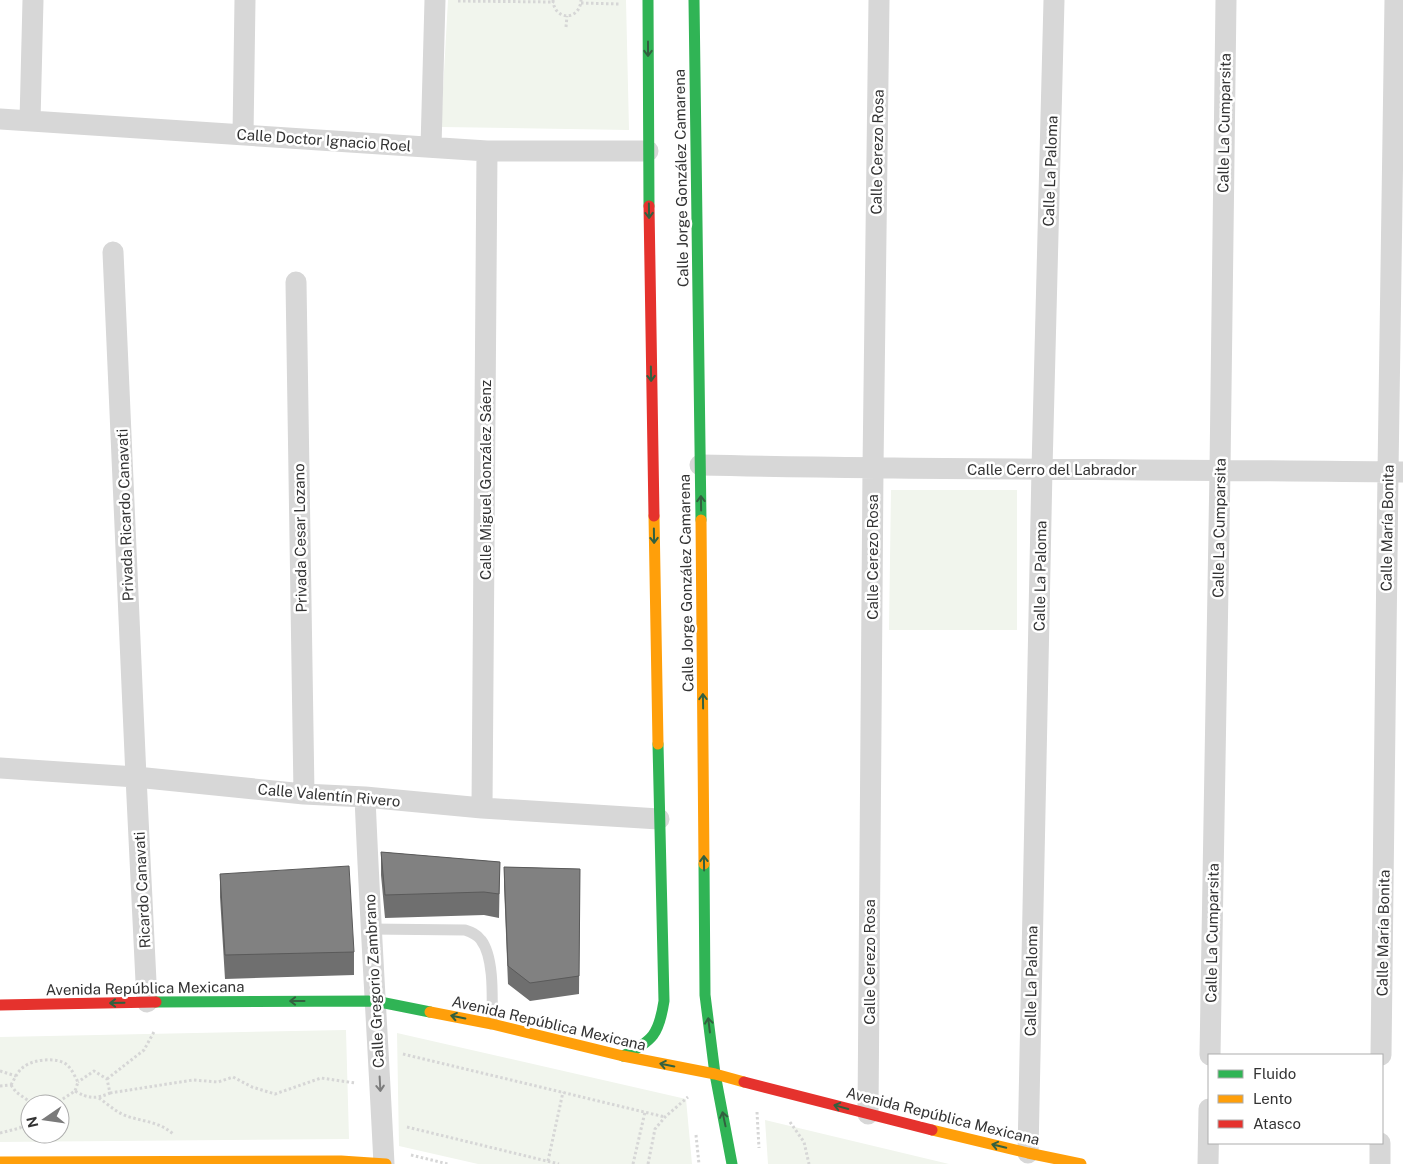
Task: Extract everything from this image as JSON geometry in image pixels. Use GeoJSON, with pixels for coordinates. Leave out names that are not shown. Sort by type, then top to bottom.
{"type":"FeatureCollection","features":[{"type":"Feature","properties":{"kind":"street"},"geometry":{"type":"LineString","coordinates":[[30,121],[33,0]]}},
{"type":"Feature","properties":{"kind":"street"},"geometry":{"type":"LineString","coordinates":[[243,135],[245,0]]}},
{"type":"Feature","properties":{"kind":"street","name":"Calle Jorge González Camarena"},"geometry":{"type":"LineString","coordinates":[[623,1056],[644,1045],[656,1033],[664,1001],[659,819],[648,151],[648,0]]}},
{"type":"Feature","properties":{"kind":"street","name":"Calle Jorge González Camarena"},"geometry":{"type":"LineString","coordinates":[[694,0],[705,995],[715,1074],[732,1164]]}},
{"type":"Feature","properties":{"kind":"street","name":"Calle Cerezo Rosa"},"geometry":{"type":"LineString","coordinates":[[868,1114],[878,0]]}},
{"type":"Feature","properties":{"kind":"street","name":"Calle La Paloma"},"geometry":{"type":"LineString","coordinates":[[1028,1153],[1054,0]]}},
{"type":"Feature","properties":{"kind":"street","name":"Calle La Cumparsita"},"geometry":{"type":"LineString","coordinates":[[1210,1054],[1226,0]]}},
{"type":"Feature","properties":{"kind":"street","name":"Calle María Bonita"},"geometry":{"type":"LineString","coordinates":[[1381,1054],[1395,472],[1395,0]]}},
{"type":"Feature","properties":{"kind":"street"},"geometry":{"type":"LineString","coordinates":[[431,147],[443,1]]}},
{"type":"Feature","properties":{"kind":"street","name":"Calle Doctor Ignacio Roel"},"geometry":{"type":"LineString","coordinates":[[0,119],[487,151],[648,151]]}},
{"type":"Feature","properties":{"kind":"street","name":"Calle Miguel González Sáenz"},"geometry":{"type":"LineString","coordinates":[[482,808],[487,151]]}},
{"type":"Feature","properties":{"kind":"street","name":"Privada Ricardo Canavati"},"geometry":{"type":"LineString","coordinates":[[114,252],[136,777]]}},
{"type":"Feature","properties":{"kind":"street","name":"Privada Cesar Lozano"},"geometry":{"type":"LineString","coordinates":[[296,282],[304,794]]}},
{"type":"Feature","properties":{"kind":"street","name":"Calle Cerro del Labrador"},"geometry":{"type":"LineString","coordinates":[[700,465],[1395,472]]}},
{"type":"Feature","properties":{"kind":"street","name":"Calle Valentín Rivero"},"geometry":{"type":"LineString","coordinates":[[0,768],[136,777],[304,794],[365,797],[482,808],[659,819]]}},
{"type":"Feature","properties":{"kind":"street","name":"Ricardo Canavati"},"geometry":{"type":"LineString","coordinates":[[136,777],[147,1002]]}},
{"type":"Feature","properties":{"kind":"street","name":"Calle Gregorio Zambrano"},"geometry":{"type":"LineString","coordinates":[[365,797],[370,929],[385,1164]]}},
{"type":"Feature","properties":{"kind":"street","name":"Avenida República Mexicana"},"geometry":{"type":"LineString","coordinates":[[0,1005],[375,1001],[492,1024],[623,1056],[715,1074],[868,1114],[1081,1164]]}},
{"type":"Feature","properties":{"kind":"street"},"geometry":{"type":"LineString","coordinates":[[1208,1144],[1208,1164]]}},
{"type":"Feature","properties":{"kind":"street"},"geometry":{"type":"LineString","coordinates":[[1380,1144],[1380,1164]]}},
{"type":"Feature","properties":{"kind":"street"},"geometry":{"type":"LineString","coordinates":[[3,1162],[182,1163],[341,1161],[385,1164]]}},
{"type":"Feature","properties":{"kind":"lane"},"geometry":{"type":"LineString","coordinates":[[370,929],[465,930],[474,933],[482,940],[487,951],[490,966],[492,1024]]}},
{"type":"Feature","properties":{"kind":"path"},"geometry":{"type":"LineString","coordinates":[[443,1],[554,1],[555,9],[558,13],[567,16],[576,13],[581,2],[621,4]]}},
{"type":"Feature","properties":{"kind":"path"},"geometry":{"type":"LineString","coordinates":[[566,27],[567,16]]}},
{"type":"Feature","properties":{"kind":"path"},"geometry":{"type":"LineString","coordinates":[[107,1079],[144,1050],[157,1026],[147,1026]]}},
{"type":"Feature","properties":{"kind":"path"},"geometry":{"type":"LineString","coordinates":[[400,1053],[665,1117]]}},
{"type":"Feature","properties":{"kind":"path"},"geometry":{"type":"LineString","coordinates":[[11,1085],[20,1070],[27,1064],[56,1060],[67,1064],[78,1082]]}},
{"type":"Feature","properties":{"kind":"path"},"geometry":{"type":"LineString","coordinates":[[0,1071],[16,1076]]}},
{"type":"Feature","properties":{"kind":"path"},"geometry":{"type":"LineString","coordinates":[[70,1094],[75,1091],[78,1082],[94,1071],[107,1079],[110,1093]]}},
{"type":"Feature","properties":{"kind":"path"},"geometry":{"type":"LineString","coordinates":[[354,1074],[355,1092]]}},
{"type":"Feature","properties":{"kind":"path"},"geometry":{"type":"LineString","coordinates":[[99,1098],[110,1093],[194,1080],[218,1082],[233,1077],[252,1087],[274,1094],[321,1078],[355,1083]]}},
{"type":"Feature","properties":{"kind":"path"},"geometry":{"type":"LineString","coordinates":[[0,1086],[11,1085]]}},
{"type":"Feature","properties":{"kind":"path"},"geometry":{"type":"LineString","coordinates":[[11,1085],[20,1095]]}},
{"type":"Feature","properties":{"kind":"path"},"geometry":{"type":"LineString","coordinates":[[75,1091],[84,1096],[99,1098],[121,1114],[167,1128],[174,1135]]}},
{"type":"Feature","properties":{"kind":"path"},"geometry":{"type":"LineString","coordinates":[[548,1161],[563,1092]]}},
{"type":"Feature","properties":{"kind":"path"},"geometry":{"type":"LineString","coordinates":[[648,1164],[655,1129],[665,1117],[692,1093],[693,1102]]}},
{"type":"Feature","properties":{"kind":"path"},"geometry":{"type":"LineString","coordinates":[[633,1164],[645,1112]]}},
{"type":"Feature","properties":{"kind":"path"},"geometry":{"type":"LineString","coordinates":[[787,1117],[804,1142],[809,1163],[815,1164]]}},
{"type":"Feature","properties":{"kind":"path"},"geometry":{"type":"LineString","coordinates":[[401,1126],[559,1164]]}},
{"type":"Feature","properties":{"kind":"path"},"geometry":{"type":"LineString","coordinates":[[0,1133],[20,1128]]}},
{"type":"Feature","properties":{"kind":"path"},"geometry":{"type":"LineString","coordinates":[[696,1129],[699,1164]]}},
{"type":"Feature","properties":{"kind":"path"},"geometry":{"type":"LineString","coordinates":[[410,1155],[448,1164]]}},
{"type":"Feature","properties":{"kind":"shaded area"},"geometry":{"type":"Polygon","coordinates":[[[448,0],[626,0],[629,130],[441,127],[448,0]]]}},
{"type":"Feature","properties":{"kind":"shaded area"},"geometry":{"type":"Polygon","coordinates":[[[891,490],[1017,490],[1017,630],[889,630],[891,490]]]}},
{"type":"Feature","properties":{"kind":"shaded area"},"geometry":{"type":"Polygon","coordinates":[[[346,1030],[349,1139],[70,1141],[70,1094],[20,1094],[20,1142],[0,1142],[0,1037],[346,1030]]]}},
{"type":"Feature","properties":{"kind":"shaded area"},"geometry":{"type":"Polygon","coordinates":[[[397,1033],[686,1099],[692,1164],[478,1164],[399,1146],[397,1033]]]}},
{"type":"Feature","properties":{"kind":"shaded area"},"geometry":{"type":"Polygon","coordinates":[[[765,1120],[949,1164],[768,1164],[765,1120]]]}},
{"type":"Feature","properties":{"kind":"building"},"geometry":{"type":"Polygon","coordinates":[[[381,852],[500,862],[499,894],[484,892],[385,895],[381,852]]]}},
{"type":"Feature","properties":{"kind":"building"},"geometry":{"type":"Polygon","coordinates":[[[349,866],[354,952],[225,955],[220,874],[349,866]]]}},
{"type":"Feature","properties":{"kind":"building"},"geometry":{"type":"Polygon","coordinates":[[[504,867],[580,869],[579,976],[530,983],[508,966],[504,867]]]}},
{"type":"Feature","properties":{"kind":"traffic: fast"},"geometry":{"type":"LineString","coordinates":[[648,0],[649,206]]}},
{"type":"Feature","properties":{"kind":"traffic: fast"},"geometry":{"type":"LineString","coordinates":[[694,0],[701,520]]}},
{"type":"Feature","properties":{"kind":"traffic: fast"},"geometry":{"type":"LineString","coordinates":[[623,1056],[641,1046],[653,1035],[660,1021],[664,1001],[658,744]]}},
{"type":"Feature","properties":{"kind":"traffic: fast"},"geometry":{"type":"LineString","coordinates":[[704,864],[705,995],[715,1074],[732,1164]]}},
{"type":"Feature","properties":{"kind":"traffic: fast"},"geometry":{"type":"LineString","coordinates":[[156,1002],[375,1001],[430,1012]]}},
{"type":"Feature","properties":{"kind":"traffic: slow"},"geometry":{"type":"LineString","coordinates":[[654,516],[658,744]]}},
{"type":"Feature","properties":{"kind":"traffic: slow"},"geometry":{"type":"LineString","coordinates":[[701,520],[704,864]]}},
{"type":"Feature","properties":{"kind":"traffic: slow"},"geometry":{"type":"LineString","coordinates":[[430,1012],[492,1024],[623,1056],[715,1074],[744,1082]]}},
{"type":"Feature","properties":{"kind":"traffic: slow"},"geometry":{"type":"LineString","coordinates":[[932,1130],[1081,1164]]}},
{"type":"Feature","properties":{"kind":"traffic: slow"},"geometry":{"type":"LineString","coordinates":[[0,1162],[341,1161],[386,1164]]}},
{"type":"Feature","properties":{"kind":"traffic: jam"},"geometry":{"type":"LineString","coordinates":[[649,206],[654,516]]}},
{"type":"Feature","properties":{"kind":"traffic: jam"},"geometry":{"type":"LineString","coordinates":[[0,1005],[156,1002]]}},
{"type":"Feature","properties":{"kind":"traffic: jam"},"geometry":{"type":"LineString","coordinates":[[744,1082],[932,1130]]}}]}
